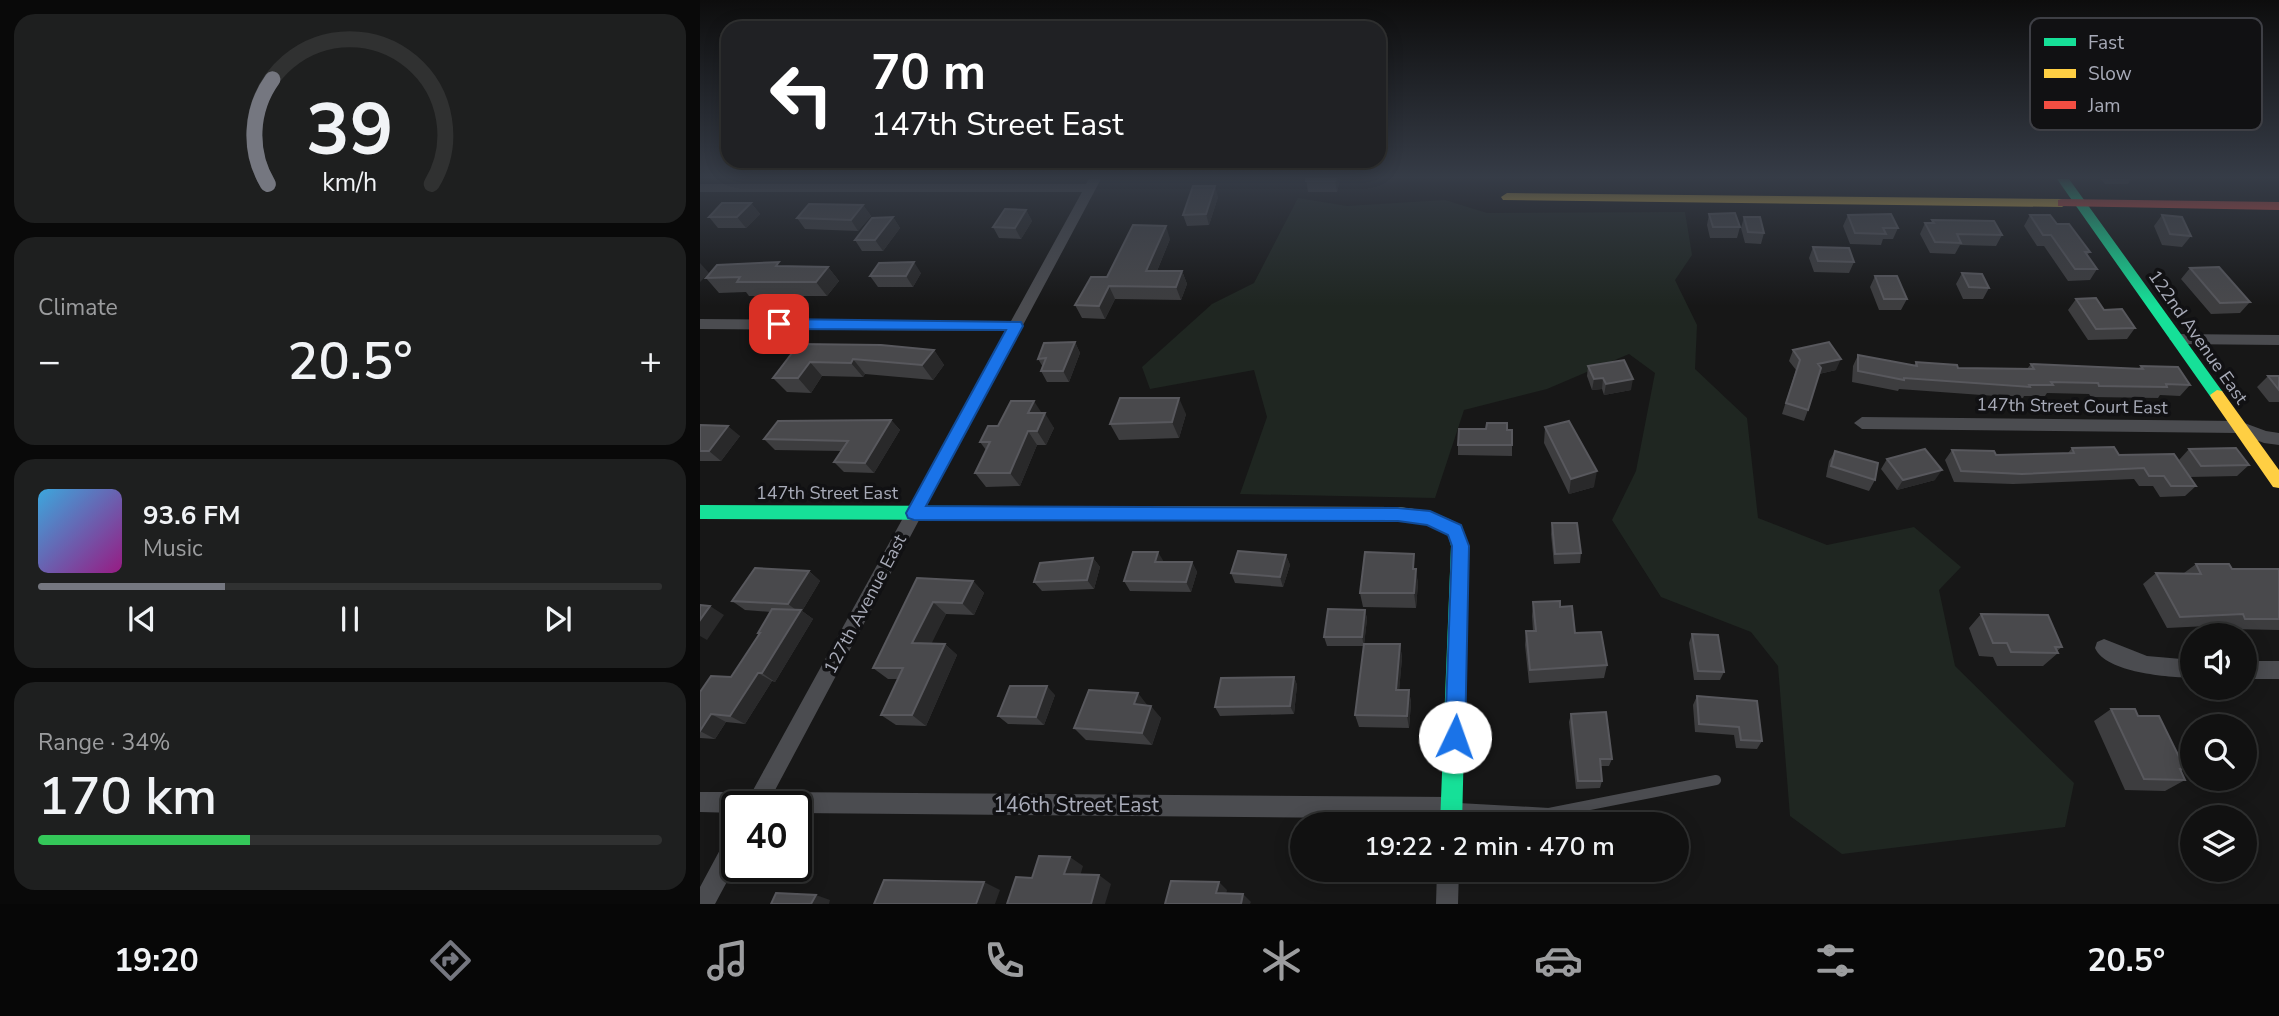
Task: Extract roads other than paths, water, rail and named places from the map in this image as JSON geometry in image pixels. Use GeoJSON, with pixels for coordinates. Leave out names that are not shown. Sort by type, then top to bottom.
{"type":"FeatureCollection","features":[{"type":"Feature","properties":{"kind":"street","name":"127th Avenue East"},"geometry":{"type":"LineString","coordinates":[[765,791],[1072,221]]}},
{"type":"Feature","properties":{"kind":"street","name":"122nd Avenue East"},"geometry":{"type":"LineString","coordinates":[[2092,221],[2279,482]]}},
{"type":"Feature","properties":{"kind":"street"},"geometry":{"type":"LineString","coordinates":[[700,324],[1016,326]]}},
{"type":"Feature","properties":{"kind":"street"},"geometry":{"type":"LineString","coordinates":[[2176,339],[2279,340]]}},
{"type":"Feature","properties":{"kind":"street","name":"147th Street Court East"},"geometry":{"type":"LineString","coordinates":[[1862,423],[2239,427],[2264,437],[2279,439]]}},
{"type":"Feature","properties":{"kind":"street","name":"147th Street East"},"geometry":{"type":"LineString","coordinates":[[700,512],[1398,514],[1430,518],[1455,530],[1460,546],[1451,812]]}},
{"type":"Feature","properties":{"kind":"street"},"geometry":{"type":"LineString","coordinates":[[2104,648],[2125,660],[2151,668],[2180,669]]}},
{"type":"Feature","properties":{"kind":"street"},"geometry":{"type":"LineString","coordinates":[[2257,670],[2279,670]]}},
{"type":"Feature","properties":{"kind":"street","name":"146th Street East"},"geometry":{"type":"LineString","coordinates":[[700,802],[721,803]]}},
{"type":"Feature","properties":{"kind":"street","name":"146th Street East"},"geometry":{"type":"LineString","coordinates":[[812,806],[1290,813]]}},
{"type":"Feature","properties":{"kind":"street"},"geometry":{"type":"LineString","coordinates":[[703,904],[721,871]]}},
{"type":"Feature","properties":{"kind":"street"},"geometry":{"type":"LineString","coordinates":[[1447,904],[1448,882]]}},
{"type":"Feature","properties":{"kind":"lane"},"geometry":{"type":"LineString","coordinates":[[1554,812],[1716,780]]}}]}
